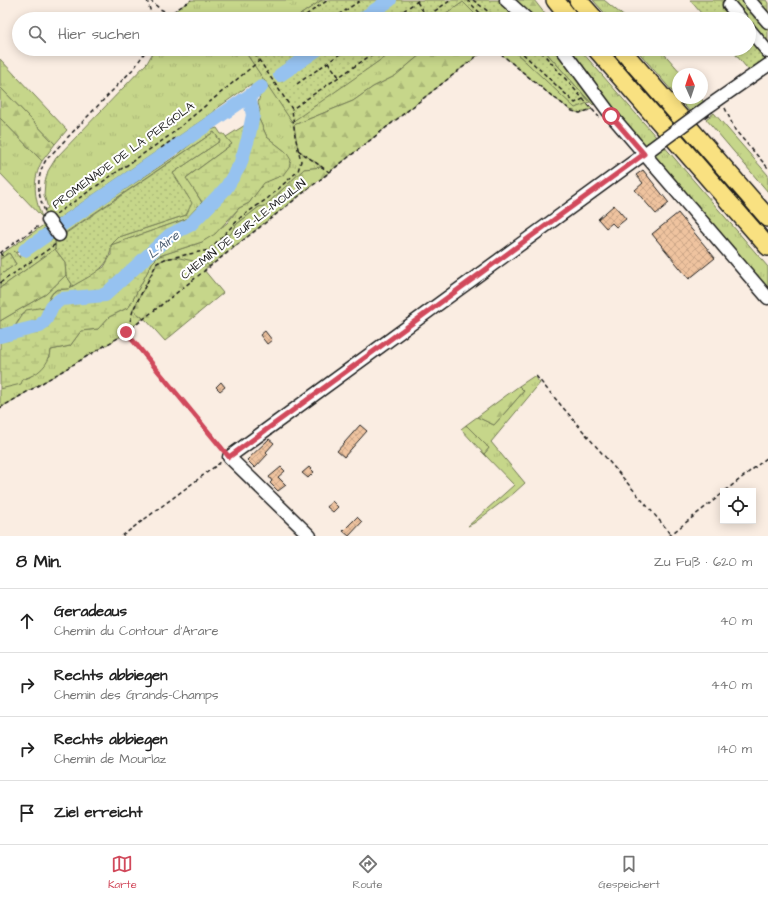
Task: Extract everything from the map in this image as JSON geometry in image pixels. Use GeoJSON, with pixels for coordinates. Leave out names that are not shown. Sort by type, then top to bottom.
{"type":"FeatureCollection","features":[{"type":"Feature","properties":{"kind":"highway"},"geometry":{"type":"LineString","coordinates":[[555,0],[564,12]]}},
{"type":"Feature","properties":{"kind":"highway"},"geometry":{"type":"LineString","coordinates":[[578,0],[589,12]]}},
{"type":"Feature","properties":{"kind":"highway"},"geometry":{"type":"LineString","coordinates":[[602,56],[768,247]]}},
{"type":"Feature","properties":{"kind":"highway"},"geometry":{"type":"LineString","coordinates":[[627,56],[768,218]]}},
{"type":"Feature","properties":{"kind":"street"},"geometry":{"type":"LineString","coordinates":[[506,0],[519,12]]}},
{"type":"Feature","properties":{"kind":"street"},"geometry":{"type":"LineString","coordinates":[[749,0],[768,22]]}},
{"type":"Feature","properties":{"kind":"street"},"geometry":{"type":"LineString","coordinates":[[729,5],[735,12]]}},
{"type":"Feature","properties":{"kind":"street"},"geometry":{"type":"LineString","coordinates":[[756,37],[768,52]]}},
{"type":"Feature","properties":{"kind":"street"},"geometry":{"type":"LineString","coordinates":[[567,56],[611,116],[647,152],[768,298]]}},
{"type":"Feature","properties":{"kind":"street"},"geometry":{"type":"LineString","coordinates":[[310,536],[229,457],[709,106],[768,65]]}},
{"type":"Feature","properties":{"kind":"street"},"geometry":{"type":"LineString","coordinates":[[50,222],[59,235]]}},
{"type":"Feature","properties":{"kind":"path"},"geometry":{"type":"LineString","coordinates":[[149,0],[166,12]]}},
{"type":"Feature","properties":{"kind":"path"},"geometry":{"type":"LineString","coordinates":[[149,0],[152,12]]}},
{"type":"Feature","properties":{"kind":"path"},"geometry":{"type":"LineString","coordinates":[[173,12],[191,0]]}},
{"type":"Feature","properties":{"kind":"path"},"geometry":{"type":"LineString","coordinates":[[310,12],[328,0]]}},
{"type":"Feature","properties":{"kind":"path"},"geometry":{"type":"LineString","coordinates":[[344,12],[361,0]]}},
{"type":"Feature","properties":{"kind":"path"},"geometry":{"type":"LineString","coordinates":[[402,12],[419,0]]}},
{"type":"Feature","properties":{"kind":"path"},"geometry":{"type":"LineString","coordinates":[[434,12],[451,0]]}},
{"type":"Feature","properties":{"kind":"path"},"geometry":{"type":"LineString","coordinates":[[467,0],[479,12]]}},
{"type":"Feature","properties":{"kind":"path"},"geometry":{"type":"LineString","coordinates":[[472,0],[488,12]]}},
{"type":"Feature","properties":{"kind":"path"},"geometry":{"type":"LineString","coordinates":[[417,2],[424,12]]}},
{"type":"Feature","properties":{"kind":"path"},"geometry":{"type":"LineString","coordinates":[[50,222],[40,200],[38,190],[44,164],[58,146],[135,68],[143,56]]}},
{"type":"Feature","properties":{"kind":"path"},"geometry":{"type":"LineString","coordinates":[[130,328],[133,310],[157,263],[165,259],[209,250],[242,216],[267,199],[298,171],[301,161],[294,136],[292,109],[256,56]]}},
{"type":"Feature","properties":{"kind":"path"},"geometry":{"type":"LineString","coordinates":[[297,84],[337,56]]}},
{"type":"Feature","properties":{"kind":"path"},"geometry":{"type":"LineString","coordinates":[[292,109],[370,56]]}},
{"type":"Feature","properties":{"kind":"path","name":"CHEMIN DE SUR-LE-MOULIN"},"geometry":{"type":"LineString","coordinates":[[0,408],[126,332],[477,56]]}},
{"type":"Feature","properties":{"kind":"path"},"geometry":{"type":"LineString","coordinates":[[504,56],[572,111],[584,113],[592,109]]}},
{"type":"Feature","properties":{"kind":"path"},"geometry":{"type":"LineString","coordinates":[[525,56],[575,103],[583,99],[545,56]]}},
{"type":"Feature","properties":{"kind":"path","name":"PROMENADE DE LA PERGOLA"},"geometry":{"type":"LineString","coordinates":[[0,253],[50,222],[161,141],[259,61]]}},
{"type":"Feature","properties":{"kind":"path"},"geometry":{"type":"LineString","coordinates":[[328,62],[339,77]]}},
{"type":"Feature","properties":{"kind":"path"},"geometry":{"type":"LineString","coordinates":[[726,112],[735,130],[768,168]]}},
{"type":"Feature","properties":{"kind":"path"},"geometry":{"type":"LineString","coordinates":[[161,148],[176,138]]}},
{"type":"Feature","properties":{"kind":"path"},"geometry":{"type":"LineString","coordinates":[[161,141],[165,146]]}},
{"type":"Feature","properties":{"kind":"path"},"geometry":{"type":"LineString","coordinates":[[298,150],[329,173]]}},
{"type":"Feature","properties":{"kind":"path"},"geometry":{"type":"LineString","coordinates":[[226,233],[234,248]]}},
{"type":"Feature","properties":{"kind":"path"},"geometry":{"type":"LineString","coordinates":[[0,283],[63,240],[59,235]]}},
{"type":"Feature","properties":{"kind":"path"},"geometry":{"type":"LineString","coordinates":[[0,253],[4,258]]}},
{"type":"Feature","properties":{"kind":"path"},"geometry":{"type":"LineString","coordinates":[[122,536],[229,457],[126,332]]}},
{"type":"Feature","properties":{"kind":"path"},"geometry":{"type":"LineString","coordinates":[[536,376],[671,534]]}},
{"type":"Feature","properties":{"kind":"path"},"geometry":{"type":"LineString","coordinates":[[729,488],[768,457]]}},
{"type":"Feature","properties":{"kind":"path"},"geometry":{"type":"LineString","coordinates":[[669,536],[720,495]]}},
{"type":"Feature","properties":{"kind":"green space"},"geometry":{"type":"Polygon","coordinates":[[[191,0],[322,0],[304,12],[173,12],[191,0]]]}},
{"type":"Feature","properties":{"kind":"green space"},"geometry":{"type":"Polygon","coordinates":[[[322,0],[500,0],[511,12],[473,12],[463,2],[449,12],[304,12],[322,0]]]}},
{"type":"Feature","properties":{"kind":"green space"},"geometry":{"type":"Polygon","coordinates":[[[512,0],[534,0],[543,12],[526,12],[512,0]]]}},
{"type":"Feature","properties":{"kind":"green space"},"geometry":{"type":"Polygon","coordinates":[[[593,0],[604,0],[619,12],[604,12],[593,0]]]}},
{"type":"Feature","properties":{"kind":"green space"},"geometry":{"type":"Polygon","coordinates":[[[690,0],[766,0],[768,3],[768,61],[751,73],[737,56],[756,56],[756,12],[700,12],[690,0]]]}},
{"type":"Feature","properties":{"kind":"green space"},"geometry":{"type":"Polygon","coordinates":[[[463,2],[473,12],[449,12],[463,2]]]}},
{"type":"Feature","properties":{"kind":"green space"},"geometry":{"type":"Polygon","coordinates":[[[151,56],[248,56],[292,121],[386,56],[419,56],[395,76],[373,87],[353,101],[294,125],[323,167],[304,169],[265,206],[259,207],[237,224],[228,239],[224,235],[209,260],[212,264],[209,266],[207,264],[154,269],[133,310],[143,318],[123,335],[0,408],[0,389],[30,377],[50,357],[51,350],[70,346],[81,331],[98,329],[109,317],[129,307],[152,263],[159,256],[202,242],[227,223],[239,208],[249,203],[264,182],[283,175],[286,152],[267,137],[258,117],[260,110],[258,103],[262,88],[251,86],[251,84],[214,112],[51,224],[44,210],[48,208],[44,195],[48,171],[56,158],[147,63],[151,56]]]}},
{"type":"Feature","properties":{"kind":"green space"},"geometry":{"type":"Polygon","coordinates":[[[248,56],[386,56],[292,122],[248,56]]]}},
{"type":"Feature","properties":{"kind":"green space"},"geometry":{"type":"Polygon","coordinates":[[[419,56],[477,56],[212,264],[209,260],[223,235],[228,238],[237,224],[259,207],[265,206],[304,169],[322,167],[298,150],[294,125],[353,101],[373,87],[395,76],[419,56]]]}},
{"type":"Feature","properties":{"kind":"green space"},"geometry":{"type":"Polygon","coordinates":[[[503,56],[520,56],[575,107],[586,103],[592,109],[580,113],[572,111],[503,56]]]}},
{"type":"Feature","properties":{"kind":"green space"},"geometry":{"type":"Polygon","coordinates":[[[519,56],[549,56],[590,102],[575,108],[519,56]]]}},
{"type":"Feature","properties":{"kind":"green space"},"geometry":{"type":"Polygon","coordinates":[[[549,56],[567,56],[600,100],[593,105],[549,56]]]}},
{"type":"Feature","properties":{"kind":"green space"},"geometry":{"type":"Polygon","coordinates":[[[571,56],[585,56],[657,138],[642,147],[571,56]]]}},
{"type":"Feature","properties":{"kind":"green space"},"geometry":{"type":"Polygon","coordinates":[[[642,56],[666,56],[677,68],[672,68],[672,91],[642,56]]]}},
{"type":"Feature","properties":{"kind":"green space"},"geometry":{"type":"Polygon","coordinates":[[[0,59],[67,130],[55,144],[0,87],[0,59]]]}},
{"type":"Feature","properties":{"kind":"green space"},"geometry":{"type":"Polygon","coordinates":[[[0,87],[55,144],[42,161],[0,118],[0,87]]]}},
{"type":"Feature","properties":{"kind":"green space"},"geometry":{"type":"Polygon","coordinates":[[[683,104],[705,104],[691,113],[683,104]]]}},
{"type":"Feature","properties":{"kind":"green space"},"geometry":{"type":"Polygon","coordinates":[[[714,113],[768,175],[768,192],[706,119],[714,113]]]}},
{"type":"Feature","properties":{"kind":"green space"},"geometry":{"type":"Polygon","coordinates":[[[258,117],[267,137],[286,152],[291,160],[289,167],[283,175],[264,183],[249,203],[239,208],[215,234],[202,242],[159,256],[152,263],[129,307],[109,317],[98,329],[81,331],[70,346],[51,350],[48,360],[42,369],[23,379],[21,384],[0,389],[0,329],[14,328],[26,310],[45,307],[56,290],[68,289],[104,267],[111,255],[111,245],[186,219],[202,202],[186,178],[232,144],[226,137],[258,117]]]}},
{"type":"Feature","properties":{"kind":"green space"},"geometry":{"type":"Polygon","coordinates":[[[0,118],[42,161],[35,182],[35,189],[37,202],[42,217],[0,173],[0,118]]]}},
{"type":"Feature","properties":{"kind":"green space"},"geometry":{"type":"Polygon","coordinates":[[[217,128],[232,144],[187,177],[202,203],[186,219],[111,245],[119,237],[186,215],[173,173],[220,141],[214,132],[65,233],[64,230],[177,155],[207,131],[217,128]]]}},
{"type":"Feature","properties":{"kind":"green space"},"geometry":{"type":"Polygon","coordinates":[[[214,132],[220,141],[173,173],[192,203],[186,215],[119,237],[111,245],[110,253],[103,266],[92,275],[71,287],[72,284],[66,275],[65,262],[55,249],[56,240],[214,132]]]}},
{"type":"Feature","properties":{"kind":"green space"},"geometry":{"type":"Polygon","coordinates":[[[663,145],[768,267],[768,294],[650,155],[663,145]]]}},
{"type":"Feature","properties":{"kind":"green space"},"geometry":{"type":"Polygon","coordinates":[[[45,224],[46,227],[43,229],[44,232],[21,247],[17,253],[14,251],[21,259],[19,256],[26,255],[49,238],[50,241],[55,238],[55,249],[0,288],[0,275],[16,264],[9,253],[0,259],[0,255],[45,224]]]}},
{"type":"Feature","properties":{"kind":"green space"},"geometry":{"type":"Polygon","coordinates":[[[55,249],[65,262],[66,275],[46,294],[0,321],[0,288],[55,249]]]}},
{"type":"Feature","properties":{"kind":"green space"},"geometry":{"type":"Polygon","coordinates":[[[9,253],[16,264],[0,275],[0,259],[9,253]]]}},
{"type":"Feature","properties":{"kind":"green space"},"geometry":{"type":"Polygon","coordinates":[[[175,257],[207,264],[209,266],[204,270],[223,293],[165,341],[147,321],[133,310],[157,263],[165,259],[175,257]]]}},
{"type":"Feature","properties":{"kind":"green space"},"geometry":{"type":"Polygon","coordinates":[[[66,275],[72,284],[71,287],[54,291],[46,307],[23,313],[14,328],[0,329],[0,321],[46,294],[66,275]]]}},
{"type":"Feature","properties":{"kind":"green space"},"geometry":{"type":"Polygon","coordinates":[[[534,376],[540,383],[491,442],[525,483],[514,493],[468,526],[514,485],[484,454],[489,448],[466,425],[477,417],[494,425],[524,391],[519,386],[534,376]]]}},
{"type":"Feature","properties":{"kind":"green space"},"geometry":{"type":"Polygon","coordinates":[[[519,386],[524,391],[494,425],[477,417],[519,386]]]}},
{"type":"Feature","properties":{"kind":"green space"},"geometry":{"type":"Polygon","coordinates":[[[466,425],[489,448],[484,454],[461,429],[466,425]]]}},
{"type":"Feature","properties":{"kind":"building"},"geometry":{"type":"Polygon","coordinates":[[[643,170],[669,203],[656,214],[635,190],[643,183],[636,175],[643,170]]]}},
{"type":"Feature","properties":{"kind":"building"},"geometry":{"type":"Polygon","coordinates":[[[614,205],[626,219],[616,227],[612,223],[606,228],[598,219],[614,205]]]}},
{"type":"Feature","properties":{"kind":"building"},"geometry":{"type":"Polygon","coordinates":[[[678,213],[715,258],[689,279],[652,234],[678,213]]]}},
{"type":"Feature","properties":{"kind":"building"},"geometry":{"type":"Polygon","coordinates":[[[265,331],[272,340],[267,344],[260,335],[265,331]]]}},
{"type":"Feature","properties":{"kind":"building"},"geometry":{"type":"Polygon","coordinates":[[[221,382],[225,387],[220,391],[216,387],[221,382]]]}},
{"type":"Feature","properties":{"kind":"building"},"geometry":{"type":"Polygon","coordinates":[[[360,425],[367,431],[344,457],[337,451],[360,425]]]}},
{"type":"Feature","properties":{"kind":"building"},"geometry":{"type":"Polygon","coordinates":[[[269,439],[274,443],[266,452],[268,454],[255,468],[247,460],[269,439]]]}},
{"type":"Feature","properties":{"kind":"building"},"geometry":{"type":"Polygon","coordinates":[[[281,467],[285,471],[278,477],[286,485],[278,491],[270,483],[272,481],[269,477],[281,467]]]}},
{"type":"Feature","properties":{"kind":"building"},"geometry":{"type":"Polygon","coordinates":[[[309,467],[314,472],[308,478],[302,473],[309,467]]]}},
{"type":"Feature","properties":{"kind":"building"},"geometry":{"type":"Polygon","coordinates":[[[332,501],[338,507],[333,512],[327,507],[332,501]]]}},
{"type":"Feature","properties":{"kind":"building"},"geometry":{"type":"Polygon","coordinates":[[[357,517],[362,522],[349,536],[343,531],[357,517]]]}},
{"type":"Feature","properties":{"kind":"waterway","name":"L'Aire"},"geometry":{"type":"LineString","coordinates":[[372,12],[390,0]]}},
{"type":"Feature","properties":{"kind":"waterway","name":"L'Aire"},"geometry":{"type":"LineString","coordinates":[[280,75],[308,56]]}},
{"type":"Feature","properties":{"kind":"waterway","name":"L'Aire"},"geometry":{"type":"LineString","coordinates":[[0,336],[40,326],[46,319],[52,306],[61,299],[105,295],[170,235],[190,225],[226,188],[240,165],[248,139],[253,115],[249,96],[261,87]]}},
{"type":"Feature","properties":{"kind":"waterway"},"geometry":{"type":"LineString","coordinates":[[25,250],[249,96]]}},
{"type":"Feature","properties":{"kind":"route"},"geometry":{"type":"LineString","coordinates":[[126,332],[229,457],[644,154],[611,116]]}}]}
